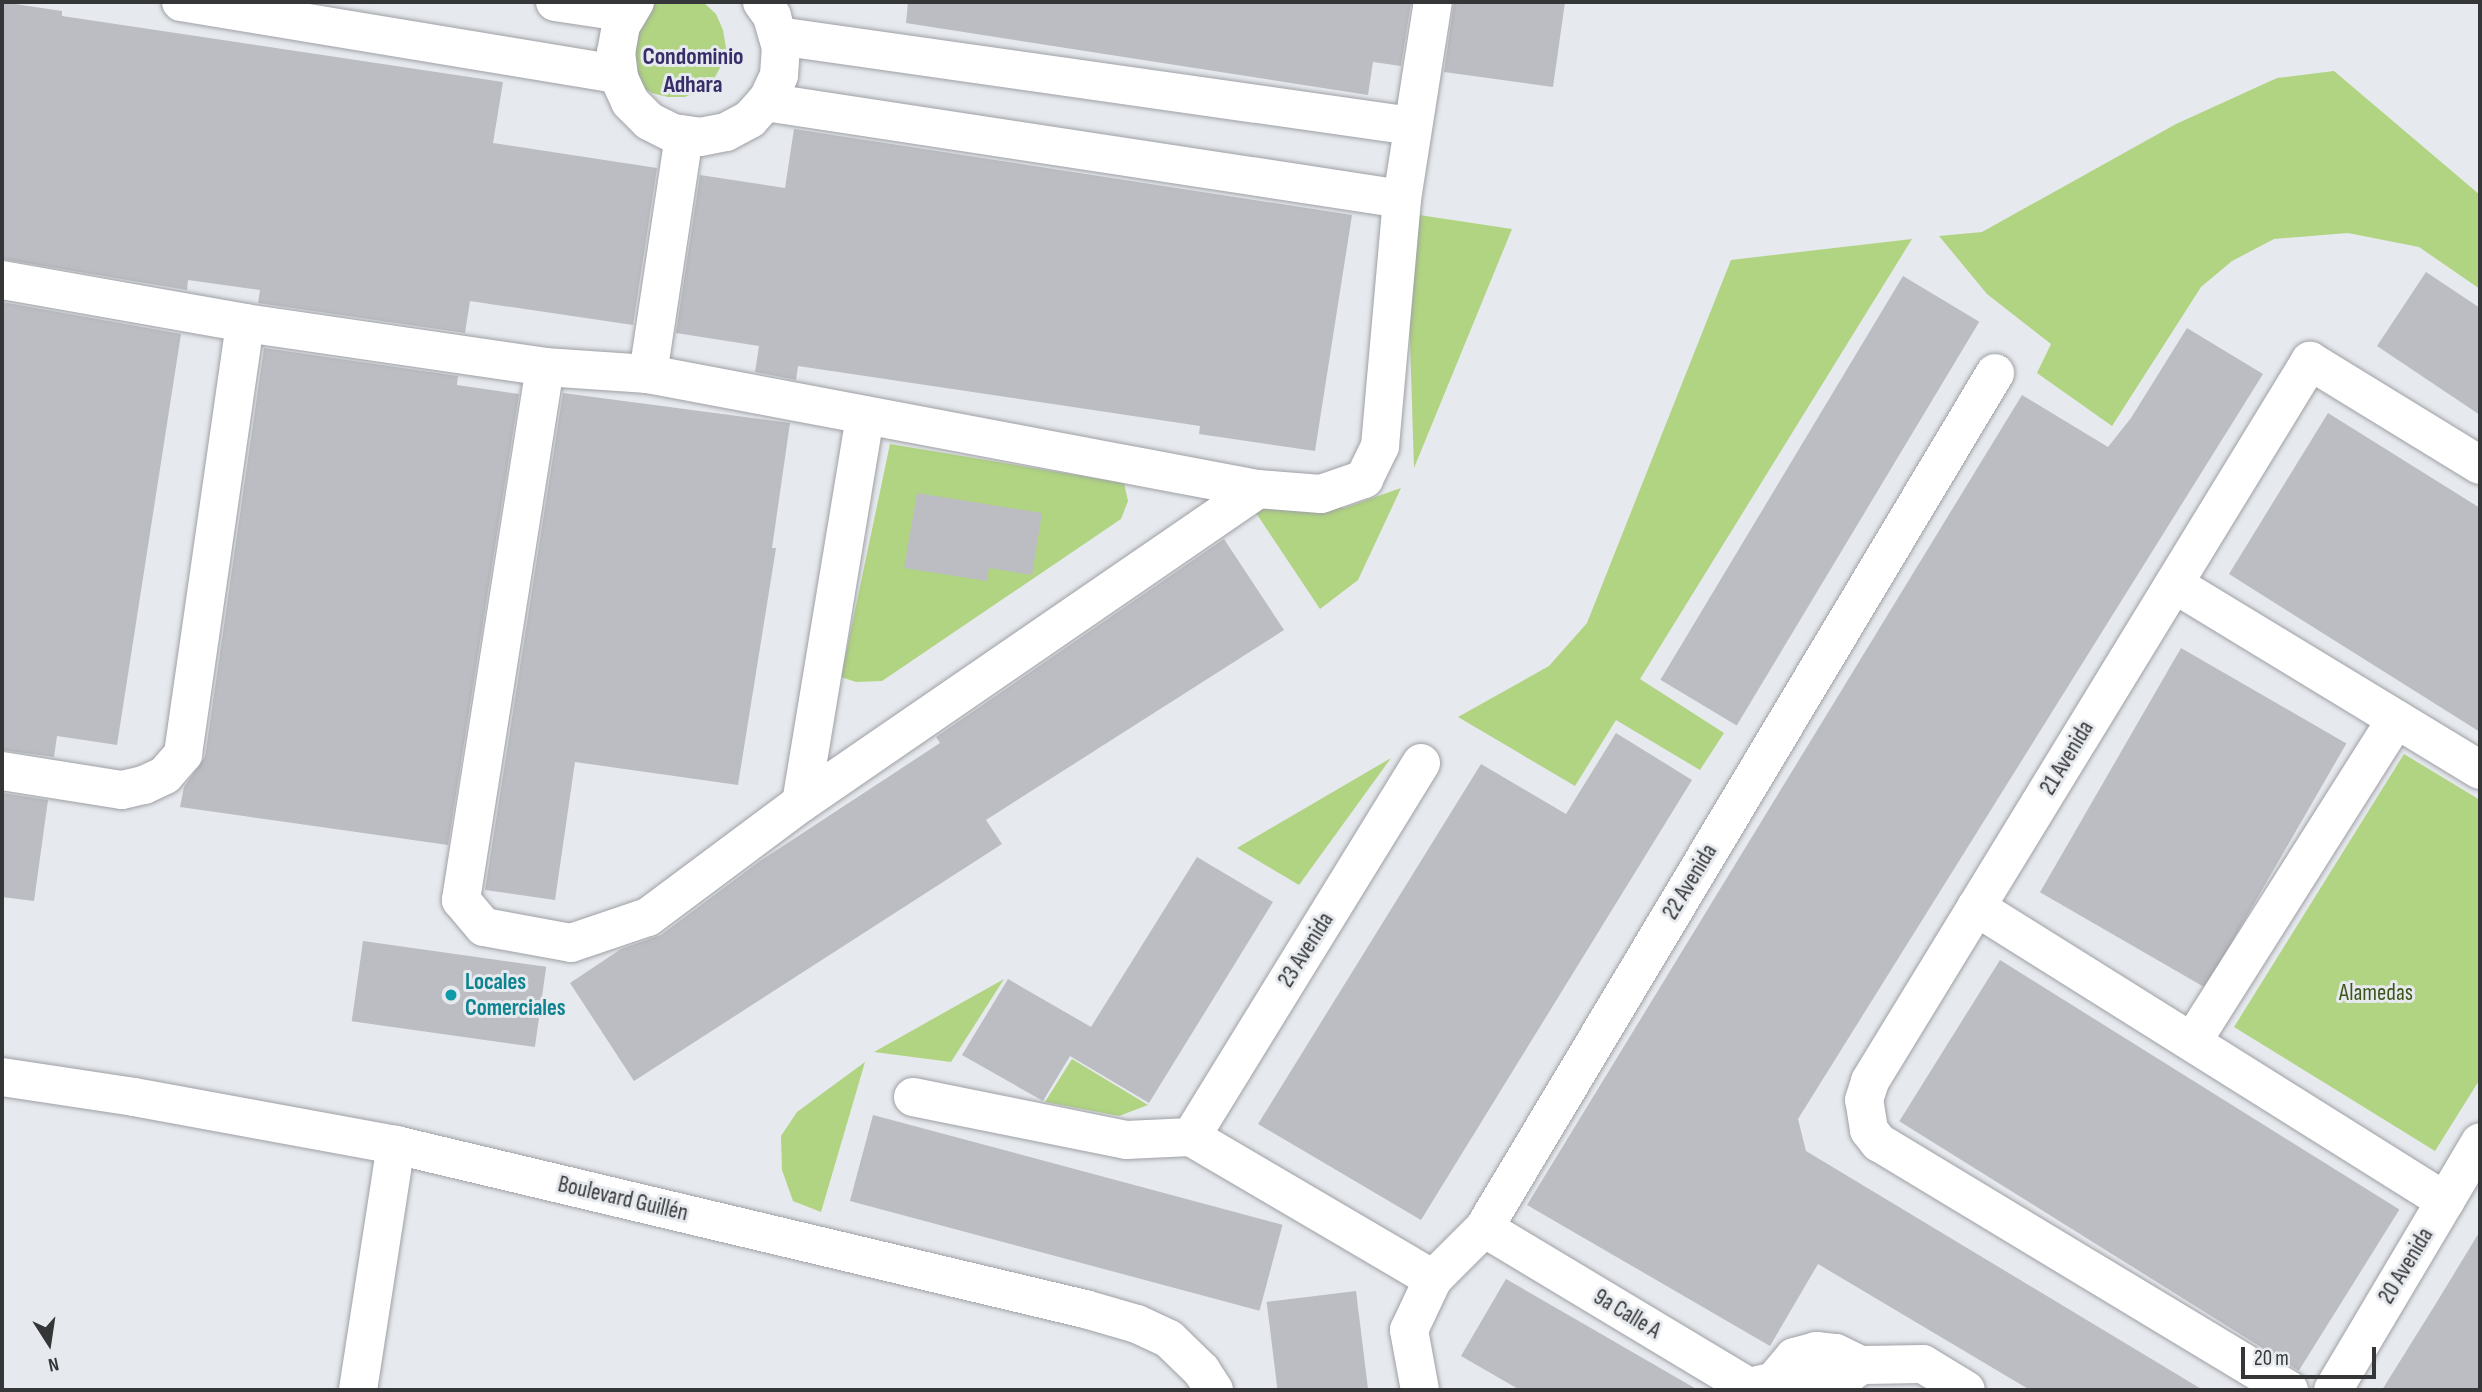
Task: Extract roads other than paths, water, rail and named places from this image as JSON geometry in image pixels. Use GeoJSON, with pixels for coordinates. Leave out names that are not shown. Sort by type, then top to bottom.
{"type":"FeatureCollection","features":[{"type":"Feature","properties":{"kind":"street"},"geometry":{"type":"LineString","coordinates":[[181,2],[618,74]]}},
{"type":"Feature","properties":{"kind":"street"},"geometry":{"type":"LineString","coordinates":[[555,2],[631,8],[621,25],[616,52],[618,74],[630,102],[649,121],[673,133],[700,137],[726,132],[750,119],[765,102],[779,75],[781,48],[770,19]]}},
{"type":"Feature","properties":{"kind":"street"},"geometry":{"type":"LineString","coordinates":[[2,280],[245,323],[545,367],[648,374],[1258,489],[1321,494],[1364,479],[1380,446],[1402,199],[1433,2]]}},
{"type":"Feature","properties":{"kind":"street"},"geometry":{"type":"LineString","coordinates":[[770,19],[1412,126]]}},
{"type":"Feature","properties":{"kind":"street"},"geometry":{"type":"LineString","coordinates":[[765,102],[1402,199]]}},
{"type":"Feature","properties":{"kind":"street"},"geometry":{"type":"LineString","coordinates":[[648,374],[684,135]]}},
{"type":"Feature","properties":{"kind":"street"},"geometry":{"type":"LineString","coordinates":[[2,771],[122,790],[144,785],[166,775],[183,754],[245,323]]}},
{"type":"Feature","properties":{"kind":"street","name":"21 Avenida"},"geometry":{"type":"LineString","coordinates":[[2289,1390],[1879,1143],[1870,1130],[1864,1100],[1870,1081],[2310,361],[2480,465]]}},
{"type":"Feature","properties":{"kind":"street"},"geometry":{"type":"LineString","coordinates":[[545,367],[461,901],[484,927],[571,943],[648,917],[802,803],[1258,489]]}},
{"type":"Feature","properties":{"kind":"street","name":"22 Avenida"},"geometry":{"type":"LineString","coordinates":[[1420,1390],[1409,1330],[1433,1279],[1484,1228],[1994,373]]}},
{"type":"Feature","properties":{"kind":"street"},"geometry":{"type":"LineString","coordinates":[[802,803],[865,415]]}},
{"type":"Feature","properties":{"kind":"street"},"geometry":{"type":"LineString","coordinates":[[2174,584],[2480,770]]}},
{"type":"Feature","properties":{"kind":"street"},"geometry":{"type":"LineString","coordinates":[[2192,1042],[2396,719]]}},
{"type":"Feature","properties":{"kind":"street","name":"23 Avenida"},"geometry":{"type":"LineString","coordinates":[[1191,1137],[1421,763]]}},
{"type":"Feature","properties":{"kind":"street"},"geometry":{"type":"LineString","coordinates":[[1976,907],[2445,1201]]}},
{"type":"Feature","properties":{"kind":"street","name":"Boulevard Guillén"},"geometry":{"type":"LineString","coordinates":[[2,1077],[134,1097],[397,1145],[1085,1309],[1137,1324],[1170,1339],[1183,1350],[1214,1390]]}},
{"type":"Feature","properties":{"kind":"street"},"geometry":{"type":"LineString","coordinates":[[913,1097],[1126,1140],[1191,1137],[1433,1279]]}},
{"type":"Feature","properties":{"kind":"street","name":"20 Avenida"},"geometry":{"type":"LineString","coordinates":[[2333,1390],[2480,1142]]}},
{"type":"Feature","properties":{"kind":"street"},"geometry":{"type":"LineString","coordinates":[[358,1390],[397,1145]]}},
{"type":"Feature","properties":{"kind":"street","name":"9a Calle A"},"geometry":{"type":"LineString","coordinates":[[1484,1228],[1775,1388],[1786,1365],[1806,1352],[1836,1353],[1861,1365],[1923,1364],[1966,1390]]}},
{"type":"Feature","properties":{"kind":"place","name":"Locales Comerciales"},"geometry":{"type":"Point","coordinates":[451,995]}},
{"type":"Feature","properties":{"kind":"district","name":"Condominio Adhara"},"geometry":{"type":"Point","coordinates":[693,71]}},
{"type":"Feature","properties":{"kind":"park label","name":"Alamedas"},"geometry":{"type":"Point","coordinates":[2376,993]}}]}
